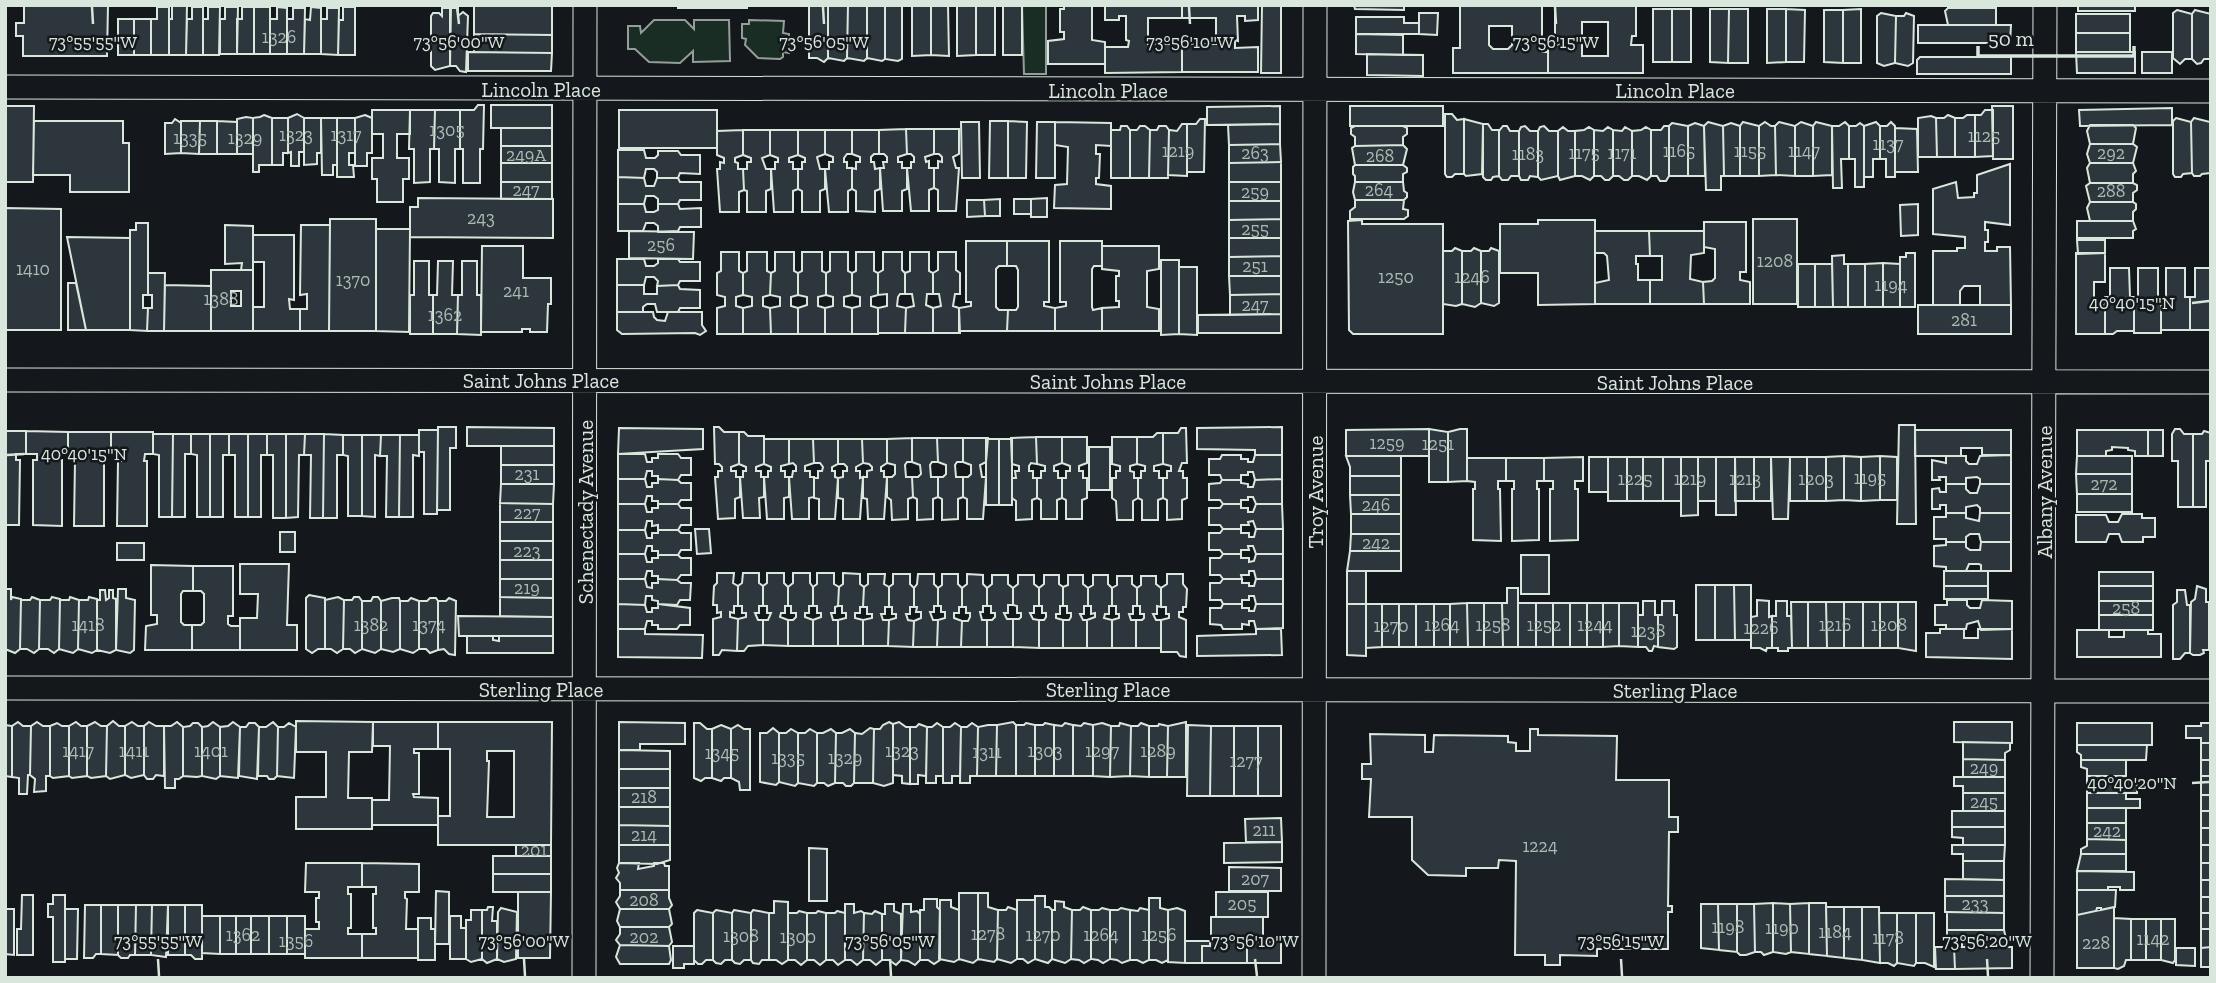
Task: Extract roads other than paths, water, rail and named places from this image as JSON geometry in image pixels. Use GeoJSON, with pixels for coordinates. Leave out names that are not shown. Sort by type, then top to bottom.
{"type":"FeatureCollection","features":[{"type":"Feature","properties":{"kind":"street","name":"Schenectady Avenue"},"geometry":{"type":"LineString","coordinates":[[584,978],[585,5]]}},
{"type":"Feature","properties":{"kind":"street","name":"Troy Avenue"},"geometry":{"type":"LineString","coordinates":[[1314,978],[1315,5]]}},
{"type":"Feature","properties":{"kind":"street","name":"Albany Avenue"},"geometry":{"type":"LineString","coordinates":[[2042,978],[2045,5]]}},
{"type":"Feature","properties":{"kind":"street","name":"Lincoln Place"},"geometry":{"type":"LineString","coordinates":[[5,87],[2211,91]]}},
{"type":"Feature","properties":{"kind":"street","name":"Saint Johns Place"},"geometry":{"type":"LineString","coordinates":[[5,380],[2211,382]]}},
{"type":"Feature","properties":{"kind":"street","name":"Sterling Place"},"geometry":{"type":"LineString","coordinates":[[5,688],[2211,691]]}}]}
